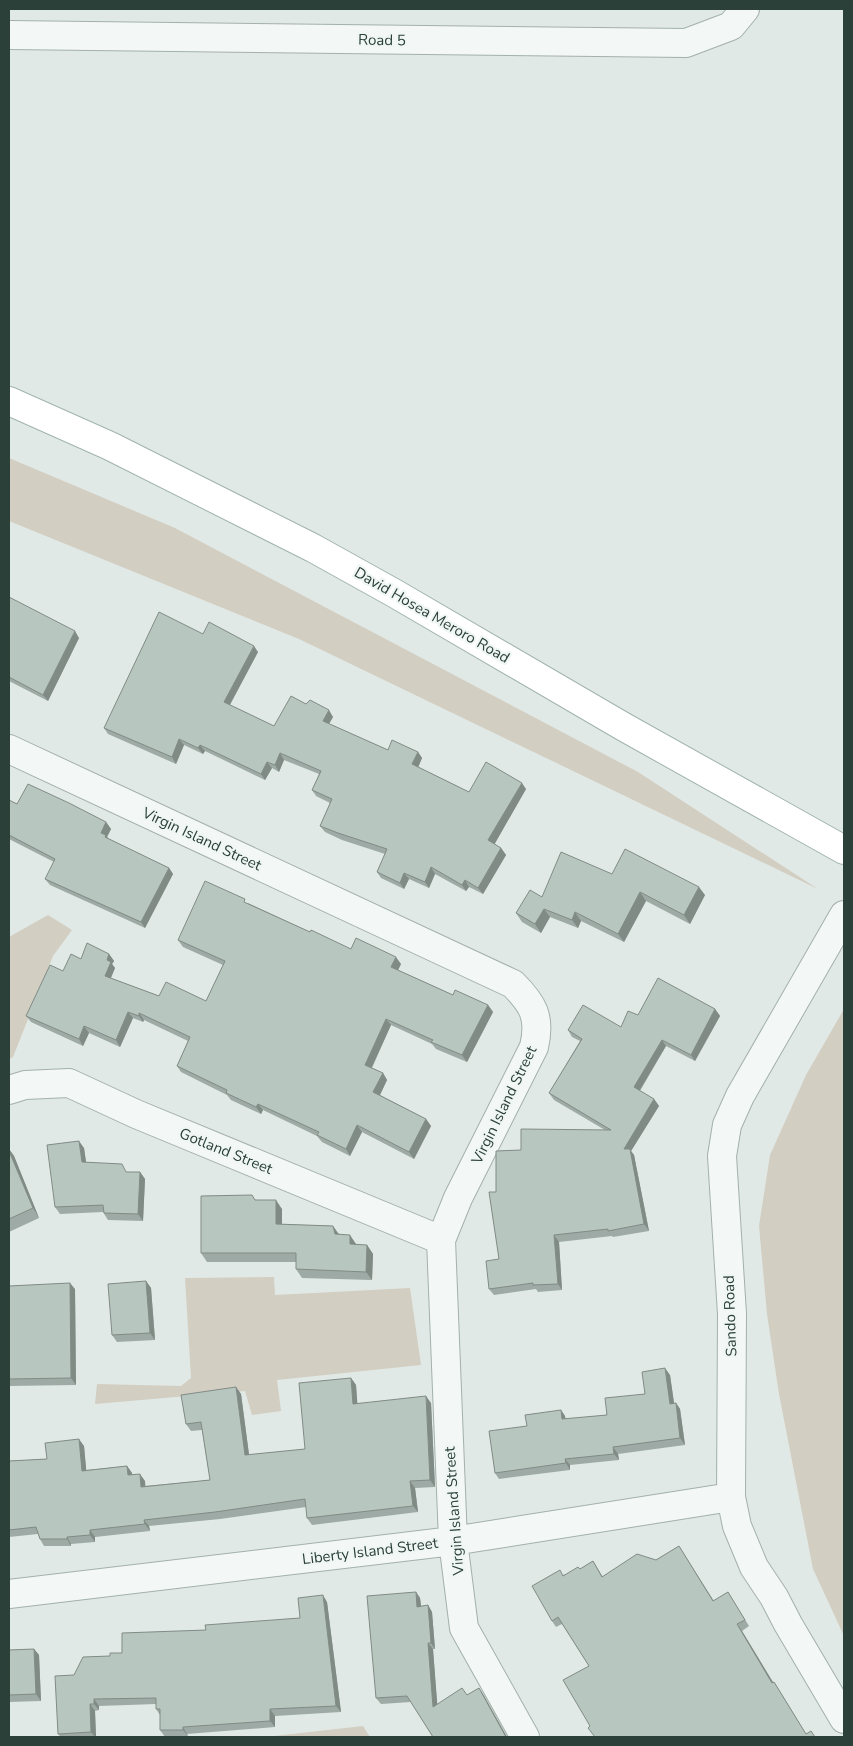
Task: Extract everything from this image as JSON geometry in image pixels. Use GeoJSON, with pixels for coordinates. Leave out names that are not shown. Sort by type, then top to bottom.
{"type":"FeatureCollection","features":[{"type":"Feature","properties":{"kind":"main road","name":"David Hosea Meroro Road"},"geometry":{"type":"LineString","coordinates":[[9,401],[110,446],[314,548],[624,727],[844,850]]}},
{"type":"Feature","properties":{"kind":"street","name":"Road 5"},"geometry":{"type":"LineString","coordinates":[[9,36],[686,43],[731,26],[745,9]]}},
{"type":"Feature","properties":{"kind":"street","name":"Virgin Island Street"},"geometry":{"type":"LineString","coordinates":[[9,749],[513,984],[529,1000],[536,1018],[537,1034],[534,1047],[458,1198],[441,1240],[453,1541],[464,1628],[525,1737]]}},
{"type":"Feature","properties":{"kind":"street","name":"Sando Road"},"geometry":{"type":"LineString","coordinates":[[844,915],[740,1096],[727,1125],[722,1156],[732,1314],[731,1497],[737,1526],[754,1567],[774,1597],[844,1718]]}},
{"type":"Feature","properties":{"kind":"street","name":"Gotland Street"},"geometry":{"type":"LineString","coordinates":[[9,1090],[25,1085],[69,1083],[136,1114],[441,1240]]}},
{"type":"Feature","properties":{"kind":"street","name":"Liberty Island Street"},"geometry":{"type":"LineString","coordinates":[[9,1594],[453,1541],[731,1497]]}},
{"type":"Feature","properties":{"kind":"shaded area"},"geometry":{"type":"Polygon","coordinates":[[[9,458],[175,528],[638,772],[818,889],[299,639],[9,521],[9,458]]]}},
{"type":"Feature","properties":{"kind":"shaded area"},"geometry":{"type":"Polygon","coordinates":[[[48,915],[72,930],[53,956],[13,1057],[9,1059],[9,937],[48,915]]]}},
{"type":"Feature","properties":{"kind":"shaded area"},"geometry":{"type":"Polygon","coordinates":[[[844,1009],[844,1636],[813,1569],[779,1394],[767,1314],[759,1226],[770,1155],[806,1075],[844,1009]]]}},
{"type":"Feature","properties":{"kind":"shaded area"},"geometry":{"type":"Polygon","coordinates":[[[274,1277],[275,1295],[410,1288],[421,1365],[277,1380],[281,1411],[252,1415],[245,1391],[95,1404],[97,1384],[181,1386],[191,1378],[185,1278],[274,1277]]]}},
{"type":"Feature","properties":{"kind":"shaded area"},"geometry":{"type":"Polygon","coordinates":[[[363,1726],[370,1737],[265,1737],[363,1726]]]}},
{"type":"Feature","properties":{"kind":"building"},"geometry":{"type":"Polygon","coordinates":[[[9,597],[75,631],[43,695],[9,677],[9,597]]]}},
{"type":"Feature","properties":{"kind":"building"},"geometry":{"type":"Polygon","coordinates":[[[159,612],[203,634],[209,622],[254,646],[224,702],[274,726],[291,696],[306,704],[310,700],[329,710],[323,721],[388,750],[392,740],[418,752],[412,764],[469,792],[486,762],[522,783],[488,840],[501,848],[478,888],[465,880],[462,885],[431,867],[425,882],[404,873],[400,883],[377,872],[387,849],[320,826],[332,799],[312,790],[321,771],[280,753],[275,765],[267,762],[261,774],[200,745],[198,748],[179,739],[172,757],[104,728],[159,612]]]}},
{"type":"Feature","properties":{"kind":"building"},"geometry":{"type":"Polygon","coordinates":[[[28,784],[106,822],[101,833],[106,835],[105,837],[169,868],[141,922],[45,879],[55,859],[9,835],[9,800],[17,804],[28,784]]]}},
{"type":"Feature","properties":{"kind":"building"},"geometry":{"type":"Polygon","coordinates":[[[625,849],[699,887],[684,915],[640,892],[618,934],[575,912],[572,920],[544,909],[535,924],[516,913],[530,890],[542,897],[561,852],[612,874],[625,849]]]}},
{"type":"Feature","properties":{"kind":"building"},"geometry":{"type":"Polygon","coordinates":[[[205,881],[245,899],[244,902],[351,949],[356,938],[396,957],[391,967],[453,995],[455,990],[488,1005],[462,1055],[431,1042],[433,1040],[386,1019],[365,1065],[383,1073],[373,1092],[426,1119],[409,1152],[357,1125],[346,1149],[317,1135],[319,1132],[258,1104],[256,1107],[226,1093],[227,1090],[177,1066],[190,1037],[139,1013],[139,1016],[128,1012],[116,1040],[84,1026],[79,1039],[26,1016],[50,965],[63,971],[71,954],[81,959],[87,943],[109,954],[107,960],[111,962],[105,976],[159,996],[166,982],[206,1001],[225,961],[178,940],[205,881]]]}},
{"type":"Feature","properties":{"kind":"building"},"geometry":{"type":"Polygon","coordinates":[[[658,978],[715,1009],[691,1055],[662,1040],[634,1087],[654,1099],[624,1149],[630,1149],[644,1224],[608,1231],[608,1229],[554,1235],[558,1284],[533,1285],[533,1283],[489,1289],[486,1261],[499,1259],[489,1192],[496,1192],[496,1151],[521,1150],[521,1129],[611,1130],[549,1093],[582,1039],[568,1030],[583,1005],[621,1027],[628,1011],[638,1015],[658,978]]]}},
{"type":"Feature","properties":{"kind":"building"},"geometry":{"type":"Polygon","coordinates":[[[79,1141],[82,1162],[122,1164],[126,1172],[140,1172],[138,1214],[104,1213],[103,1205],[55,1207],[47,1145],[79,1141]]]}},
{"type":"Feature","properties":{"kind":"building"},"geometry":{"type":"Polygon","coordinates":[[[9,1151],[33,1208],[9,1219],[9,1151]]]}},
{"type":"Feature","properties":{"kind":"building"},"geometry":{"type":"Polygon","coordinates":[[[252,1195],[255,1200],[276,1200],[276,1224],[333,1226],[335,1234],[350,1235],[350,1244],[367,1245],[366,1272],[296,1269],[296,1253],[201,1253],[201,1196],[252,1195]]]}},
{"type":"Feature","properties":{"kind":"building"},"geometry":{"type":"Polygon","coordinates":[[[146,1281],[150,1333],[112,1335],[108,1284],[146,1281]]]}},
{"type":"Feature","properties":{"kind":"building"},"geometry":{"type":"Polygon","coordinates":[[[70,1283],[71,1378],[9,1379],[9,1286],[70,1283]]]}},
{"type":"Feature","properties":{"kind":"building"},"geometry":{"type":"Polygon","coordinates":[[[665,1368],[670,1404],[676,1403],[680,1438],[613,1447],[614,1454],[565,1459],[566,1463],[495,1473],[489,1431],[527,1426],[525,1415],[561,1410],[562,1419],[607,1415],[605,1398],[645,1394],[642,1372],[665,1368]]]}},
{"type":"Feature","properties":{"kind":"building"},"geometry":{"type":"Polygon","coordinates":[[[351,1378],[353,1404],[426,1396],[430,1480],[410,1481],[413,1506],[307,1518],[305,1499],[144,1520],[145,1524],[90,1530],[90,1535],[67,1537],[67,1539],[40,1539],[36,1527],[9,1530],[9,1461],[47,1459],[45,1443],[79,1439],[82,1471],[127,1466],[128,1475],[140,1474],[141,1487],[210,1480],[201,1422],[186,1424],[181,1395],[236,1387],[245,1455],[305,1449],[299,1383],[351,1378]]]}},
{"type":"Feature","properties":{"kind":"building"},"geometry":{"type":"Polygon","coordinates":[[[679,1546],[713,1601],[728,1592],[745,1620],[737,1624],[772,1683],[774,1682],[806,1734],[811,1731],[815,1737],[595,1737],[588,1728],[590,1726],[563,1680],[589,1666],[558,1617],[552,1621],[532,1586],[560,1570],[563,1576],[593,1561],[602,1577],[637,1554],[656,1560],[679,1546]]]}},
{"type":"Feature","properties":{"kind":"building"},"geometry":{"type":"Polygon","coordinates":[[[416,1592],[417,1607],[428,1605],[431,1643],[428,1643],[433,1707],[462,1688],[467,1695],[479,1688],[506,1737],[433,1737],[407,1696],[376,1698],[367,1596],[416,1592]]]}},
{"type":"Feature","properties":{"kind":"building"},"geometry":{"type":"Polygon","coordinates":[[[323,1595],[336,1706],[270,1709],[270,1721],[183,1727],[183,1730],[160,1730],[160,1709],[156,1709],[156,1698],[94,1699],[94,1704],[90,1704],[91,1732],[58,1734],[55,1676],[74,1675],[83,1657],[110,1656],[110,1653],[122,1653],[122,1633],[206,1630],[205,1625],[300,1618],[298,1598],[323,1595]]]}},
{"type":"Feature","properties":{"kind":"building"},"geometry":{"type":"Polygon","coordinates":[[[34,1649],[36,1694],[9,1695],[9,1650],[34,1649]]]}}]}
